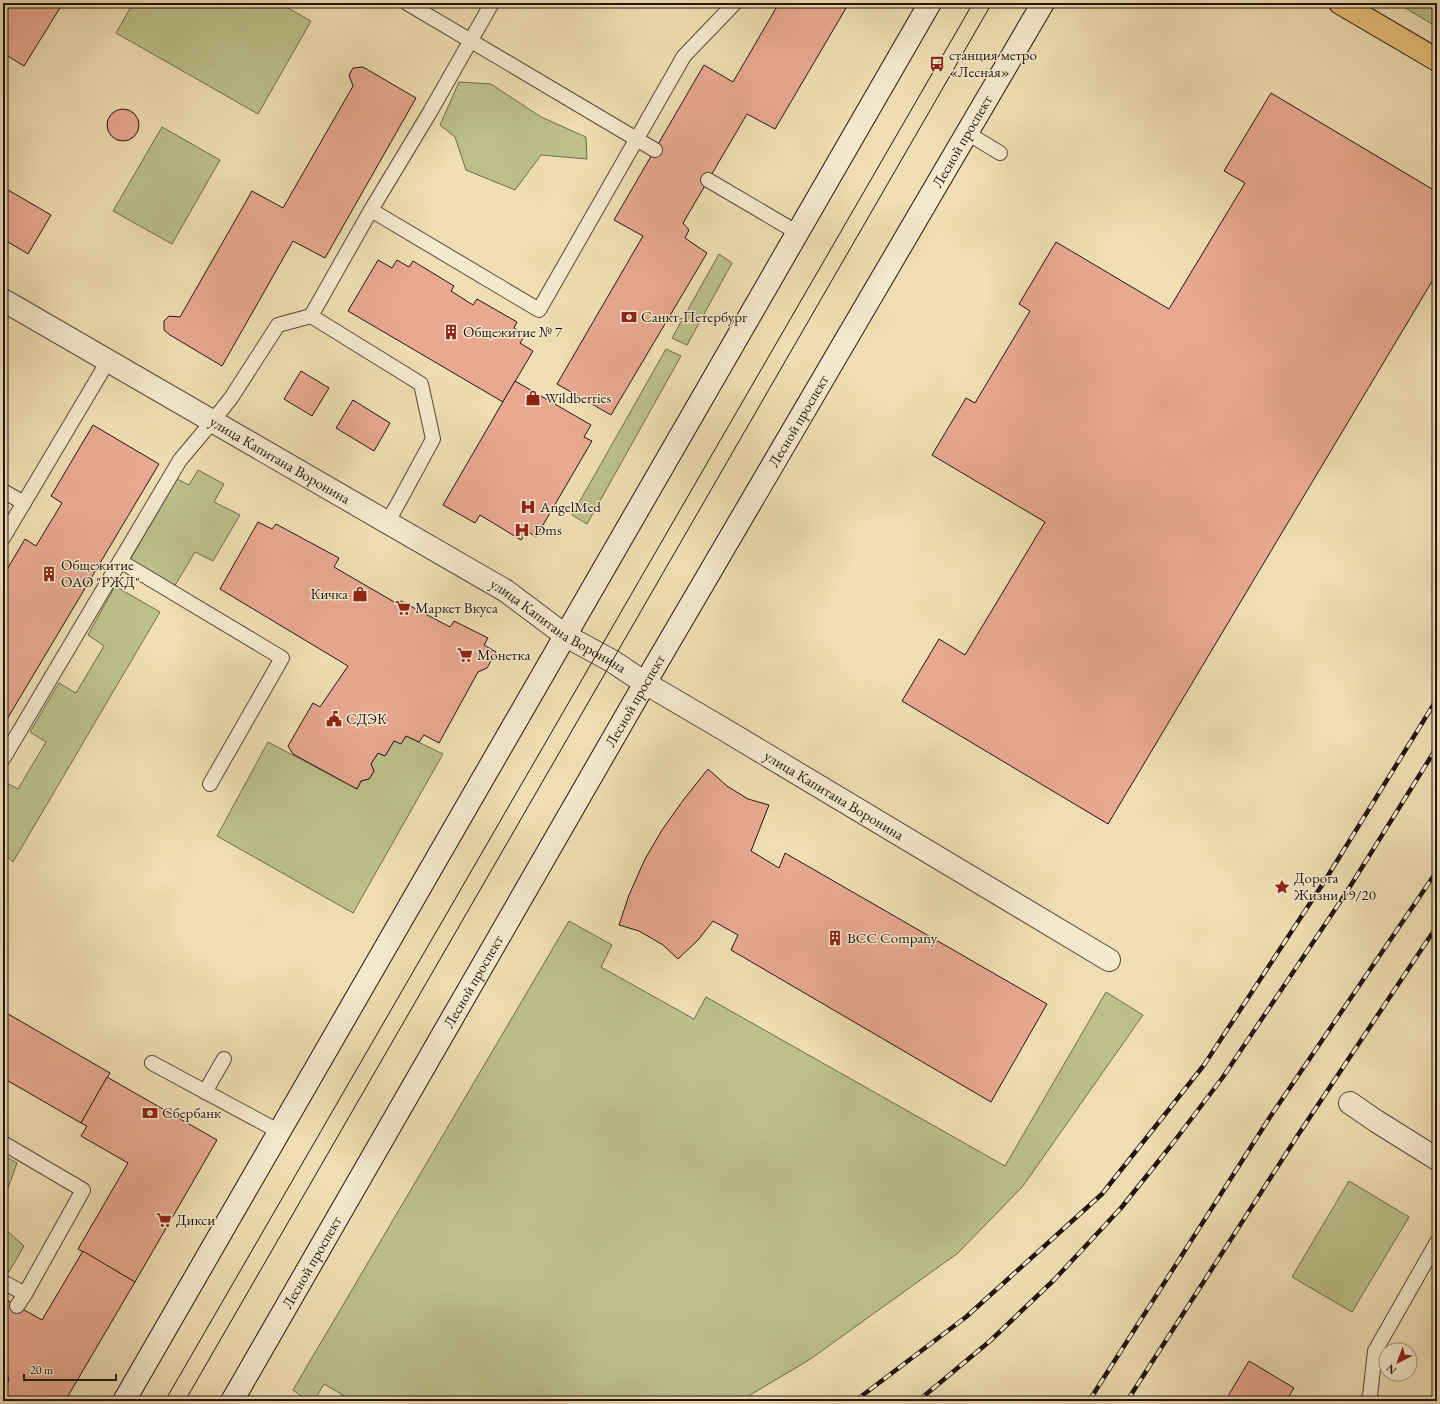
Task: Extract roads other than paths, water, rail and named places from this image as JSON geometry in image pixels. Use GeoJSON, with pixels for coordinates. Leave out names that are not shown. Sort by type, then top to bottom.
{"type":"FeatureCollection","features":[{"type":"Feature","properties":{"kind":"main road"},"geometry":{"type":"LineString","coordinates":[[124,1401],[930,3]]}},
{"type":"Feature","properties":{"kind":"main road","name":"Лесной проспект"},"geometry":{"type":"LineString","coordinates":[[232,1401],[644,683],[1043,3]]}},
{"type":"Feature","properties":{"kind":"main road"},"geometry":{"type":"LineString","coordinates":[[1340,3],[1437,60]]}},
{"type":"Feature","properties":{"kind":"main road","name":"улица Капитана Воронина"},"geometry":{"type":"LineString","coordinates":[[3,300],[506,591],[566,636],[612,662],[644,683],[1109,960]]}},
{"type":"Feature","properties":{"kind":"main road"},"geometry":{"type":"LineString","coordinates":[[1350,1103],[1376,1122],[1437,1158]]}},
{"type":"Feature","properties":{"kind":"lane"},"geometry":{"type":"LineString","coordinates":[[407,3],[655,150]]}},
{"type":"Feature","properties":{"kind":"lane"},"geometry":{"type":"LineString","coordinates":[[3,759],[180,460],[231,398],[278,325],[311,316],[492,3]]}},
{"type":"Feature","properties":{"kind":"lane"},"geometry":{"type":"LineString","coordinates":[[371,210],[540,310],[684,56],[735,3]]}},
{"type":"Feature","properties":{"kind":"lane"},"geometry":{"type":"LineString","coordinates":[[967,133],[1000,153]]}},
{"type":"Feature","properties":{"kind":"lane"},"geometry":{"type":"LineString","coordinates":[[708,180],[798,233]]}},
{"type":"Feature","properties":{"kind":"lane"},"geometry":{"type":"LineString","coordinates":[[311,316],[421,384],[433,439],[387,523]]}},
{"type":"Feature","properties":{"kind":"lane"},"geometry":{"type":"LineString","coordinates":[[3,538],[108,361]]}},
{"type":"Feature","properties":{"kind":"lane"},"geometry":{"type":"LineString","coordinates":[[3,490],[24,503]]}},
{"type":"Feature","properties":{"kind":"lane"},"geometry":{"type":"LineString","coordinates":[[120,561],[282,658],[210,784]]}},
{"type":"Feature","properties":{"kind":"lane"},"geometry":{"type":"LineString","coordinates":[[205,1092],[224,1059]]}},
{"type":"Feature","properties":{"kind":"lane"},"geometry":{"type":"LineString","coordinates":[[152,1063],[280,1132]]}},
{"type":"Feature","properties":{"kind":"lane"},"geometry":{"type":"LineString","coordinates":[[3,1143],[83,1190],[21,1300],[3,1282]]}},
{"type":"Feature","properties":{"kind":"lane"},"geometry":{"type":"LineString","coordinates":[[1367,1401],[1370,1396],[1375,1351],[1437,1242]]}},
{"type":"Feature","properties":{"kind":"tram line"},"geometry":{"type":"LineString","coordinates":[[165,1401],[973,3]]}},
{"type":"Feature","properties":{"kind":"tram line"},"geometry":{"type":"LineString","coordinates":[[185,1401],[992,3]]}},
{"type":"Feature","properties":{"kind":"railway"},"geometry":{"type":"LineString","coordinates":[[855,1401],[966,1317],[1102,1194],[1204,1065],[1324,882],[1437,699]]}},
{"type":"Feature","properties":{"kind":"railway"},"geometry":{"type":"LineString","coordinates":[[918,1401],[990,1341],[1054,1280],[1121,1208],[1173,1143],[1223,1077],[1346,893],[1437,747]]}},
{"type":"Feature","properties":{"kind":"railway"},"geometry":{"type":"LineString","coordinates":[[1089,1401],[1270,1117],[1437,871]]}},
{"type":"Feature","properties":{"kind":"railway"},"geometry":{"type":"LineString","coordinates":[[1127,1401],[1298,1135],[1437,926]]}},
{"type":"Feature","properties":{"kind":"place","name":"станция метро «Лесная»"},"geometry":{"type":"Point","coordinates":[937,64]}},
{"type":"Feature","properties":{"kind":"place","name":"Санкт-Петербург"},"geometry":{"type":"Point","coordinates":[629,317]}},
{"type":"Feature","properties":{"kind":"place","name":"Общежитие № 7"},"geometry":{"type":"Point","coordinates":[451,332]}},
{"type":"Feature","properties":{"kind":"place","name":"Wildberries"},"geometry":{"type":"Point","coordinates":[533,398]}},
{"type":"Feature","properties":{"kind":"place","name":"AngelMed"},"geometry":{"type":"Point","coordinates":[528,507]}},
{"type":"Feature","properties":{"kind":"place","name":"Dms"},"geometry":{"type":"Point","coordinates":[522,530]}},
{"type":"Feature","properties":{"kind":"place","name":"Общежитие ОАО \"РЖД\""},"geometry":{"type":"Point","coordinates":[49,574]}},
{"type":"Feature","properties":{"kind":"place","name":"Кичка"},"geometry":{"type":"Point","coordinates":[360,594]}},
{"type":"Feature","properties":{"kind":"place","name":"Маркет Вкуса"},"geometry":{"type":"Point","coordinates":[403,608]}},
{"type":"Feature","properties":{"kind":"place","name":"Монетка"},"geometry":{"type":"Point","coordinates":[465,655]}},
{"type":"Feature","properties":{"kind":"place","name":"СДЭК"},"geometry":{"type":"Point","coordinates":[334,719]}},
{"type":"Feature","properties":{"kind":"place","name":"Дорога Жизни 19/20"},"geometry":{"type":"Point","coordinates":[1282,887]}},
{"type":"Feature","properties":{"kind":"place","name":"BCC Company"},"geometry":{"type":"Point","coordinates":[835,938]}},
{"type":"Feature","properties":{"kind":"place","name":"Сбербанк"},"geometry":{"type":"Point","coordinates":[150,1113]}},
{"type":"Feature","properties":{"kind":"place","name":"Дикси"},"geometry":{"type":"Point","coordinates":[164,1220]}}]}
